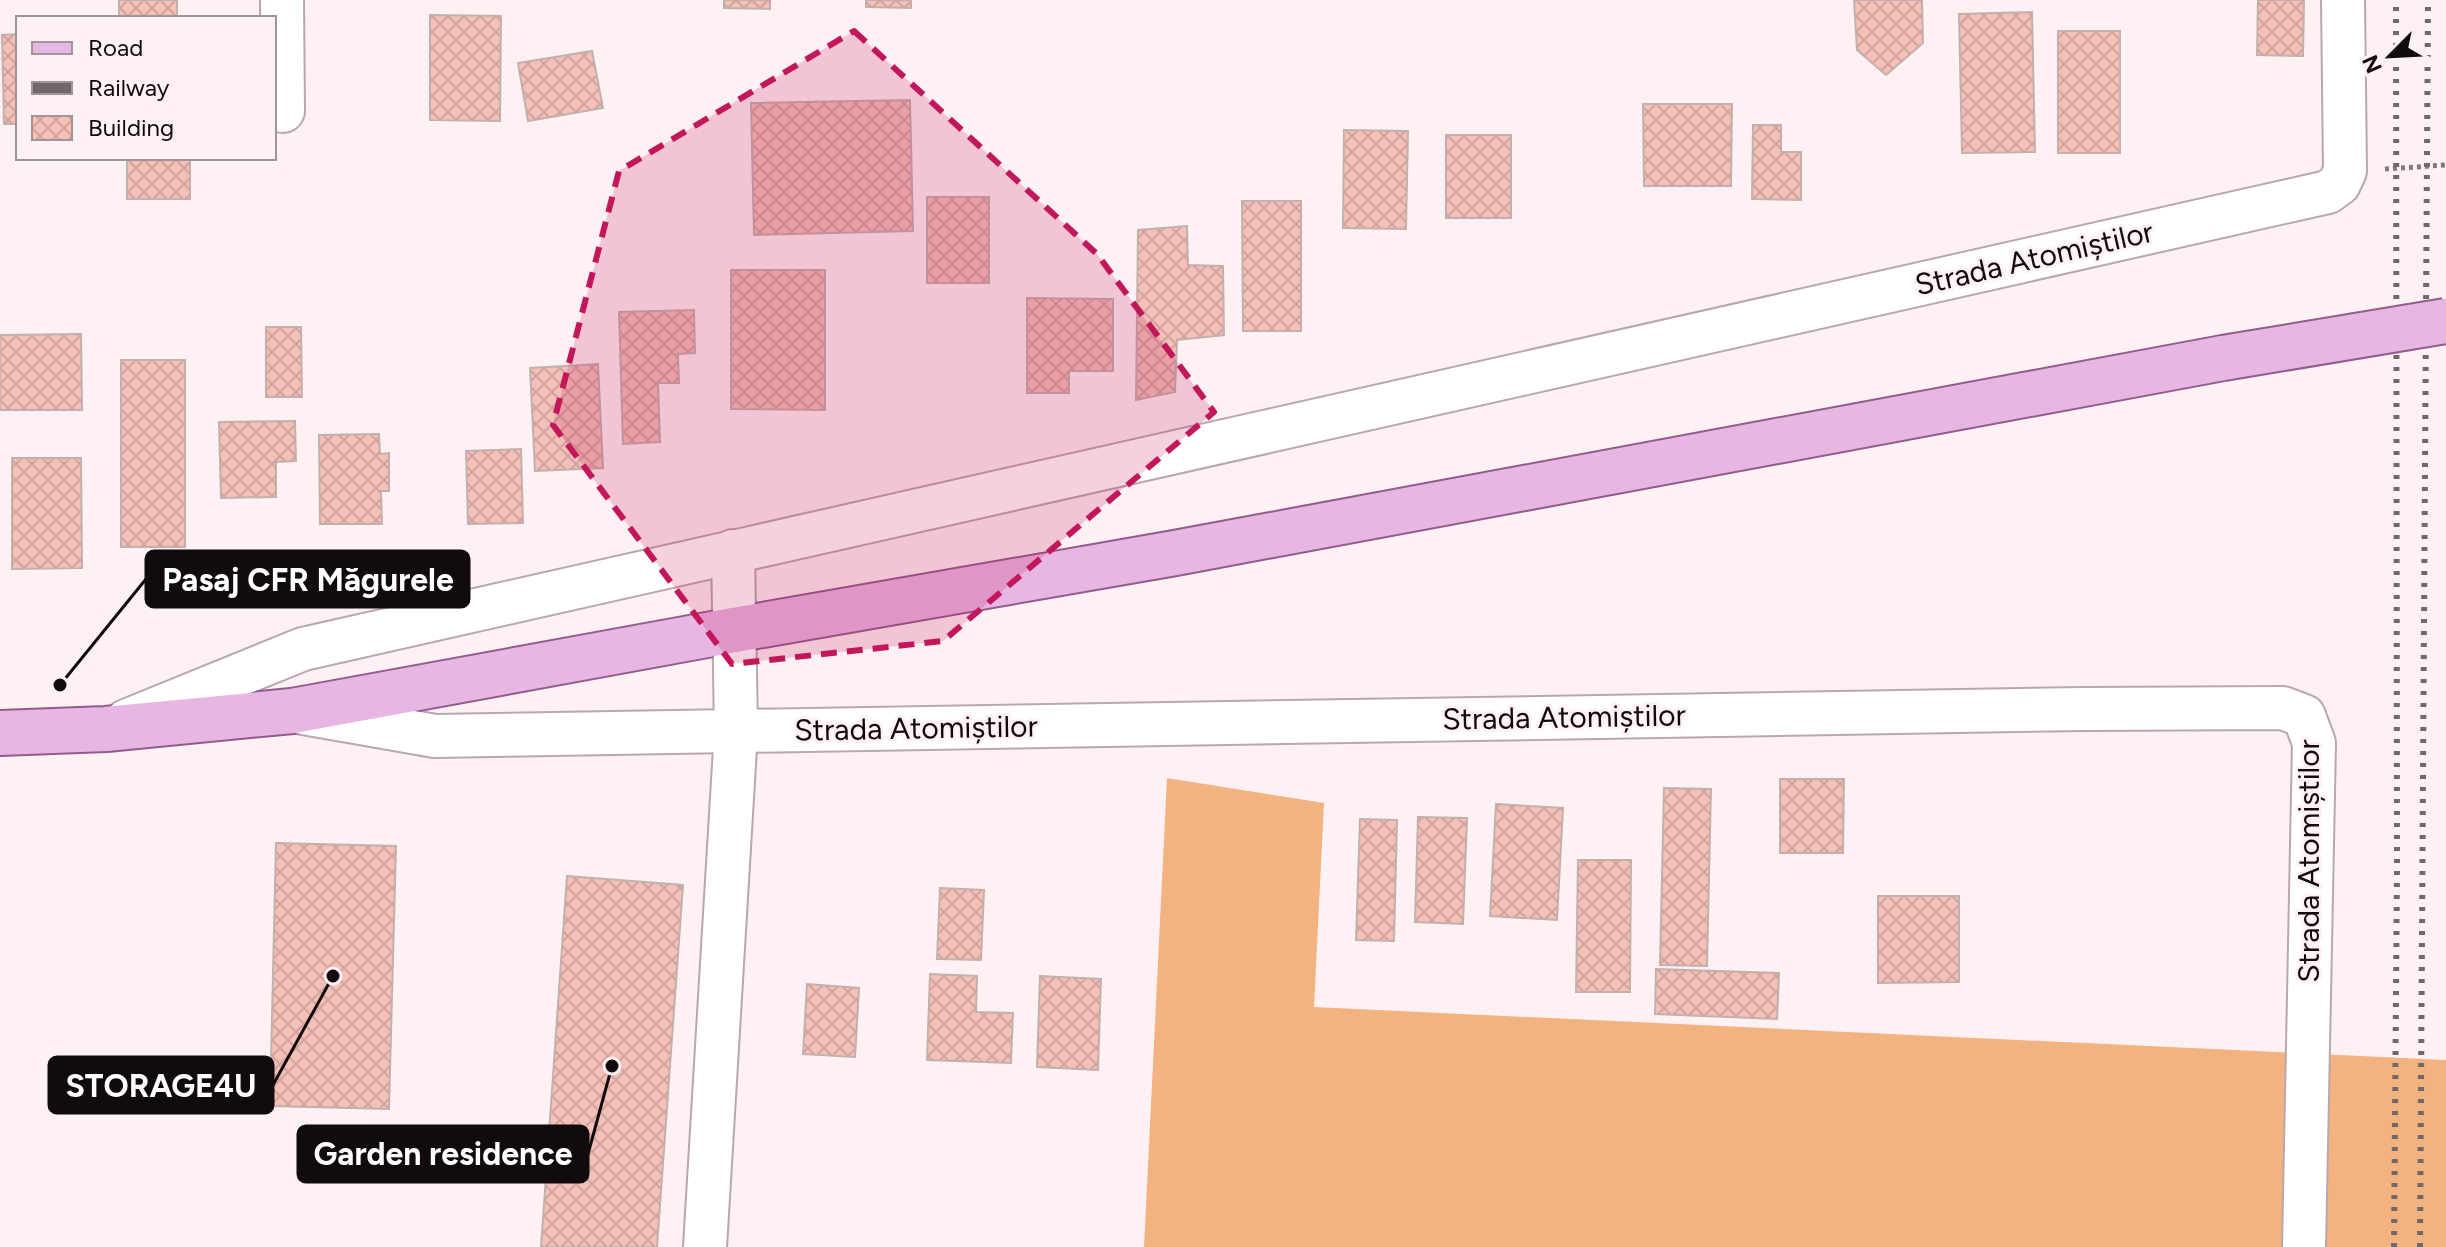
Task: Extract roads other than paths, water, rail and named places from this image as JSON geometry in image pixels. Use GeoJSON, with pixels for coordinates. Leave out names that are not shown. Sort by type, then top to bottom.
{"type":"FeatureCollection","features":[{"type":"Feature","properties":{"kind":"main road","name":"Strada Atomiștilor"},"geometry":{"type":"LineString","coordinates":[[0,733],[106,729],[292,711],[1191,550],[2223,358],[2446,321]]}},
{"type":"Feature","properties":{"kind":"street"},"geometry":{"type":"LineString","coordinates":[[282,0],[283,111]]}},
{"type":"Feature","properties":{"kind":"street","name":"Strada Atomiștilor"},"geometry":{"type":"LineString","coordinates":[[106,729],[303,649],[2328,192],[2339,184],[2345,171],[2343,0]]}},
{"type":"Feature","properties":{"kind":"street"},"geometry":{"type":"LineString","coordinates":[[705,1247],[736,731],[733,551]]}},
{"type":"Feature","properties":{"kind":"street","name":"Strada Atomiștilor"},"geometry":{"type":"LineString","coordinates":[[292,711],[435,736],[2283,708],[2304,716],[2314,743],[2304,1247]]}},
{"type":"Feature","properties":{"kind":"railway"},"geometry":{"type":"LineString","coordinates":[[2394,1247],[2396,0]]}},
{"type":"Feature","properties":{"kind":"railway"},"geometry":{"type":"LineString","coordinates":[[2420,1247],[2428,0]]}},
{"type":"Feature","properties":{"kind":"place","name":"Pasaj CFR Măgurele"},"geometry":{"type":"Point","coordinates":[60,685]}},
{"type":"Feature","properties":{"kind":"place","name":"STORAGE4U"},"geometry":{"type":"Point","coordinates":[333,976]}},
{"type":"Feature","properties":{"kind":"place","name":"Garden residence"},"geometry":{"type":"Point","coordinates":[612,1066]}}]}
